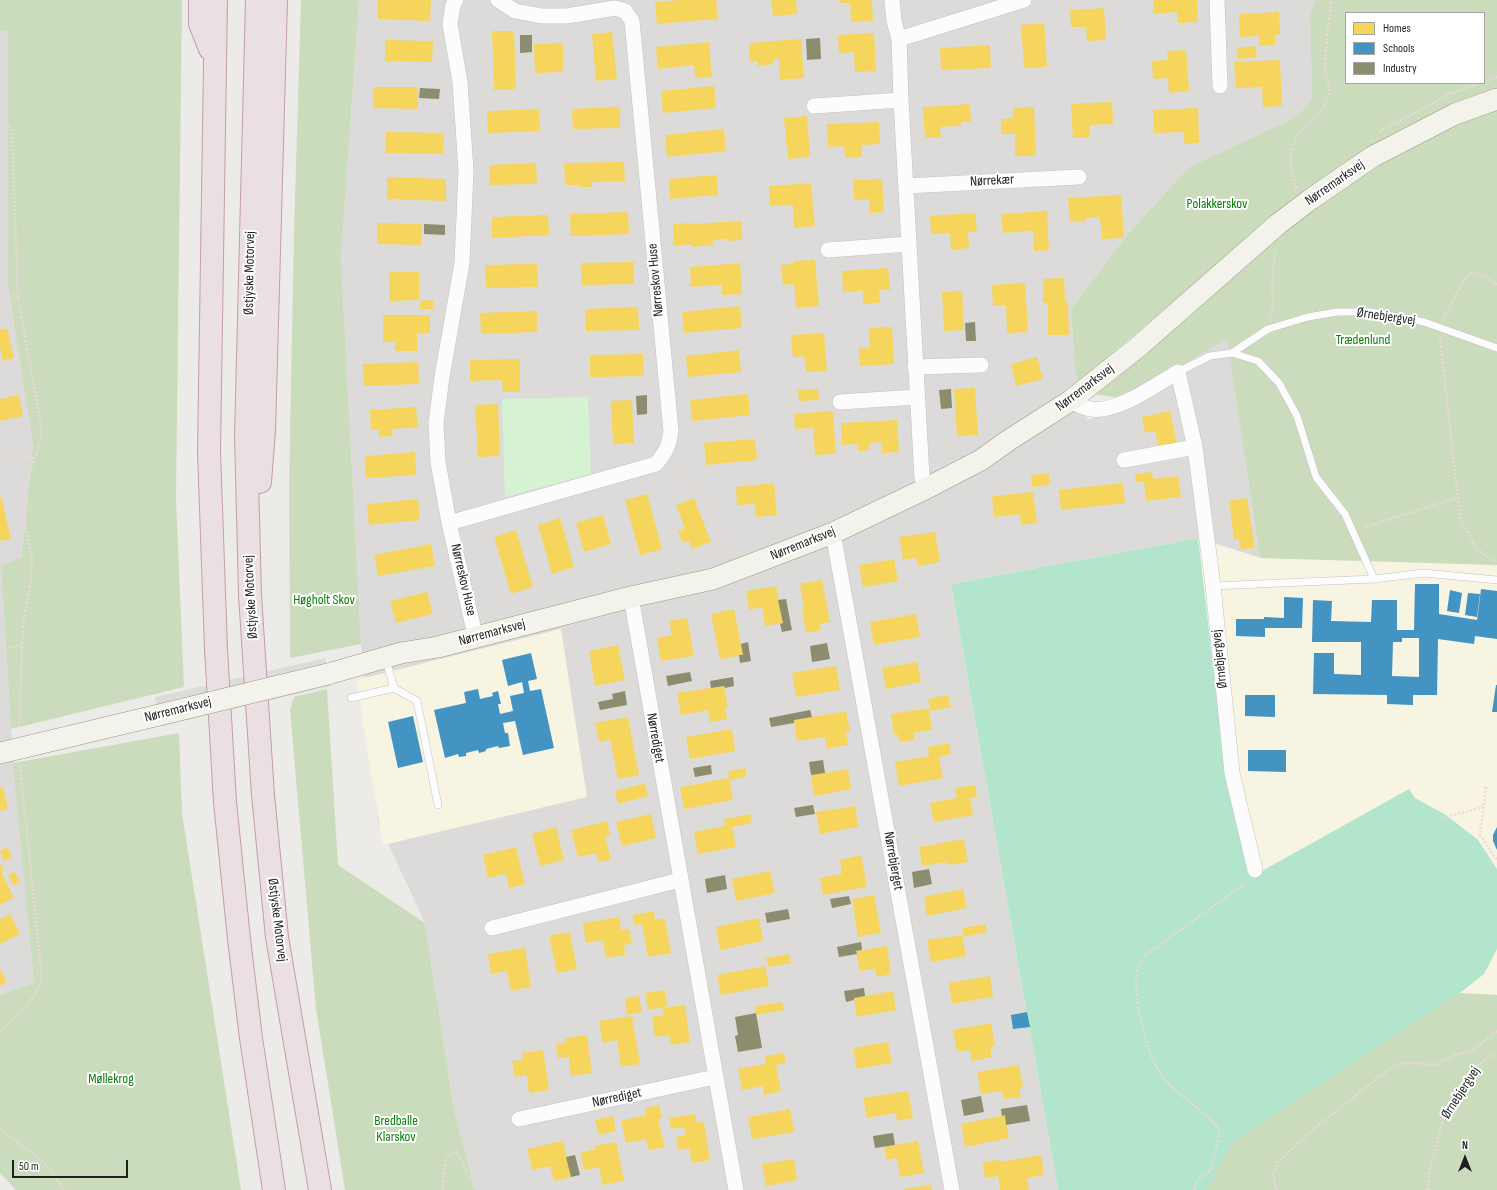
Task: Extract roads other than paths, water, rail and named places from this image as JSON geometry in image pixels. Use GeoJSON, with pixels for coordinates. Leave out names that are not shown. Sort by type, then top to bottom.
{"type":"FeatureCollection","features":[{"type":"Feature","properties":{"kind":"highway"},"geometry":{"type":"LineString","coordinates":[[200,0],[200,24],[214,60]]}},
{"type":"Feature","properties":{"kind":"highway"},"geometry":{"type":"LineString","coordinates":[[216,0],[209,452],[216,649],[225,802],[238,939],[274,1190]]}},
{"type":"Feature","properties":{"kind":"highway","name":"Østjyske Motorvej"},"geometry":{"type":"LineString","coordinates":[[257,0],[246,436],[250,595],[263,794],[278,937],[320,1190]]}},
{"type":"Feature","properties":{"kind":"highway"},"geometry":{"type":"LineString","coordinates":[[250,595],[264,431],[276,0]]}},
{"type":"Feature","properties":{"kind":"street","name":"Nørreskov Huse"},"geometry":{"type":"LineString","coordinates":[[456,0],[450,24],[460,82],[466,171],[462,263],[442,376],[436,422],[438,462],[449,522],[473,626],[477,637]]}},
{"type":"Feature","properties":{"kind":"street","name":"Nørreskov Huse"},"geometry":{"type":"LineString","coordinates":[[449,522],[656,464],[664,455],[669,444],[671,431],[632,21],[625,11],[615,8],[567,16],[542,16],[515,11],[498,0]]}},
{"type":"Feature","properties":{"kind":"street"},"geometry":{"type":"LineString","coordinates":[[892,0],[894,21],[899,39],[915,367],[922,477],[926,489]]}},
{"type":"Feature","properties":{"kind":"street"},"geometry":{"type":"LineString","coordinates":[[899,39],[1024,0]]}},
{"type":"Feature","properties":{"kind":"street"},"geometry":{"type":"LineString","coordinates":[[1216,0],[1220,86]]}},
{"type":"Feature","properties":{"kind":"street","name":"Nørremarksvej"},"geometry":{"type":"LineString","coordinates":[[9,751],[328,674],[386,657],[438,647],[631,597],[713,579],[833,533],[926,489],[982,460],[1009,440],[1070,401],[1138,347],[1278,224],[1311,199],[1372,158],[1455,114],[1497,99]]}},
{"type":"Feature","properties":{"kind":"street"},"geometry":{"type":"LineString","coordinates":[[814,106],[901,100]]}},
{"type":"Feature","properties":{"kind":"street","name":"Nørrekær"},"geometry":{"type":"LineString","coordinates":[[906,186],[1079,177]]}},
{"type":"Feature","properties":{"kind":"street"},"geometry":{"type":"LineString","coordinates":[[828,250],[909,244]]}},
{"type":"Feature","properties":{"kind":"street"},"geometry":{"type":"LineString","coordinates":[[915,367],[981,365]]}},
{"type":"Feature","properties":{"kind":"street","name":"Ørnebjergvej"},"geometry":{"type":"LineString","coordinates":[[1070,401],[1090,409],[1104,410],[1118,406],[1178,372],[1195,447],[1213,586],[1232,773],[1255,870]]}},
{"type":"Feature","properties":{"kind":"street"},"geometry":{"type":"LineString","coordinates":[[840,402],[917,397]]}},
{"type":"Feature","properties":{"kind":"street"},"geometry":{"type":"LineString","coordinates":[[1124,460],[1195,447]]}},
{"type":"Feature","properties":{"kind":"street","name":"Nørrebjerget"},"geometry":{"type":"LineString","coordinates":[[833,533],[952,1190]]}},
{"type":"Feature","properties":{"kind":"street","name":"Nørrediget"},"geometry":{"type":"LineString","coordinates":[[631,597],[736,1190]]}},
{"type":"Feature","properties":{"kind":"street"},"geometry":{"type":"LineString","coordinates":[[492,928],[680,880]]}},
{"type":"Feature","properties":{"kind":"street","name":"Nørrediget"},"geometry":{"type":"LineString","coordinates":[[519,1119],[715,1077]]}},
{"type":"Feature","properties":{"kind":"lane","name":"Ørnebjergvej"},"geometry":{"type":"LineString","coordinates":[[1232,353],[1268,329],[1308,317],[1337,312],[1371,312],[1424,322],[1497,348]]}},
{"type":"Feature","properties":{"kind":"lane","name":"Ørnebjergvej"},"geometry":{"type":"LineString","coordinates":[[1178,372],[1210,356],[1232,353],[1258,361],[1279,383],[1298,416],[1316,476],[1346,514],[1374,579]]}},
{"type":"Feature","properties":{"kind":"lane"},"geometry":{"type":"LineString","coordinates":[[1213,586],[1374,579],[1424,573],[1497,580]]}},
{"type":"Feature","properties":{"kind":"lane"},"geometry":{"type":"LineString","coordinates":[[386,657],[394,688]]}},
{"type":"Feature","properties":{"kind":"lane"},"geometry":{"type":"LineString","coordinates":[[350,698],[394,688],[417,701],[438,805]]}},
{"type":"Feature","properties":{"kind":"park label","name":"Polakkerskov"},"geometry":{"type":"Point","coordinates":[1217,204]}},
{"type":"Feature","properties":{"kind":"park label","name":"Trædenlund"},"geometry":{"type":"Point","coordinates":[1363,340]}},
{"type":"Feature","properties":{"kind":"park label","name":"Høgholt Skov"},"geometry":{"type":"Point","coordinates":[324,600]}},
{"type":"Feature","properties":{"kind":"park label","name":"Møllekrog"},"geometry":{"type":"Point","coordinates":[111,1079]}},
{"type":"Feature","properties":{"kind":"park label","name":"Bredballe Klarskov"},"geometry":{"type":"Point","coordinates":[396,1130]}}]}
